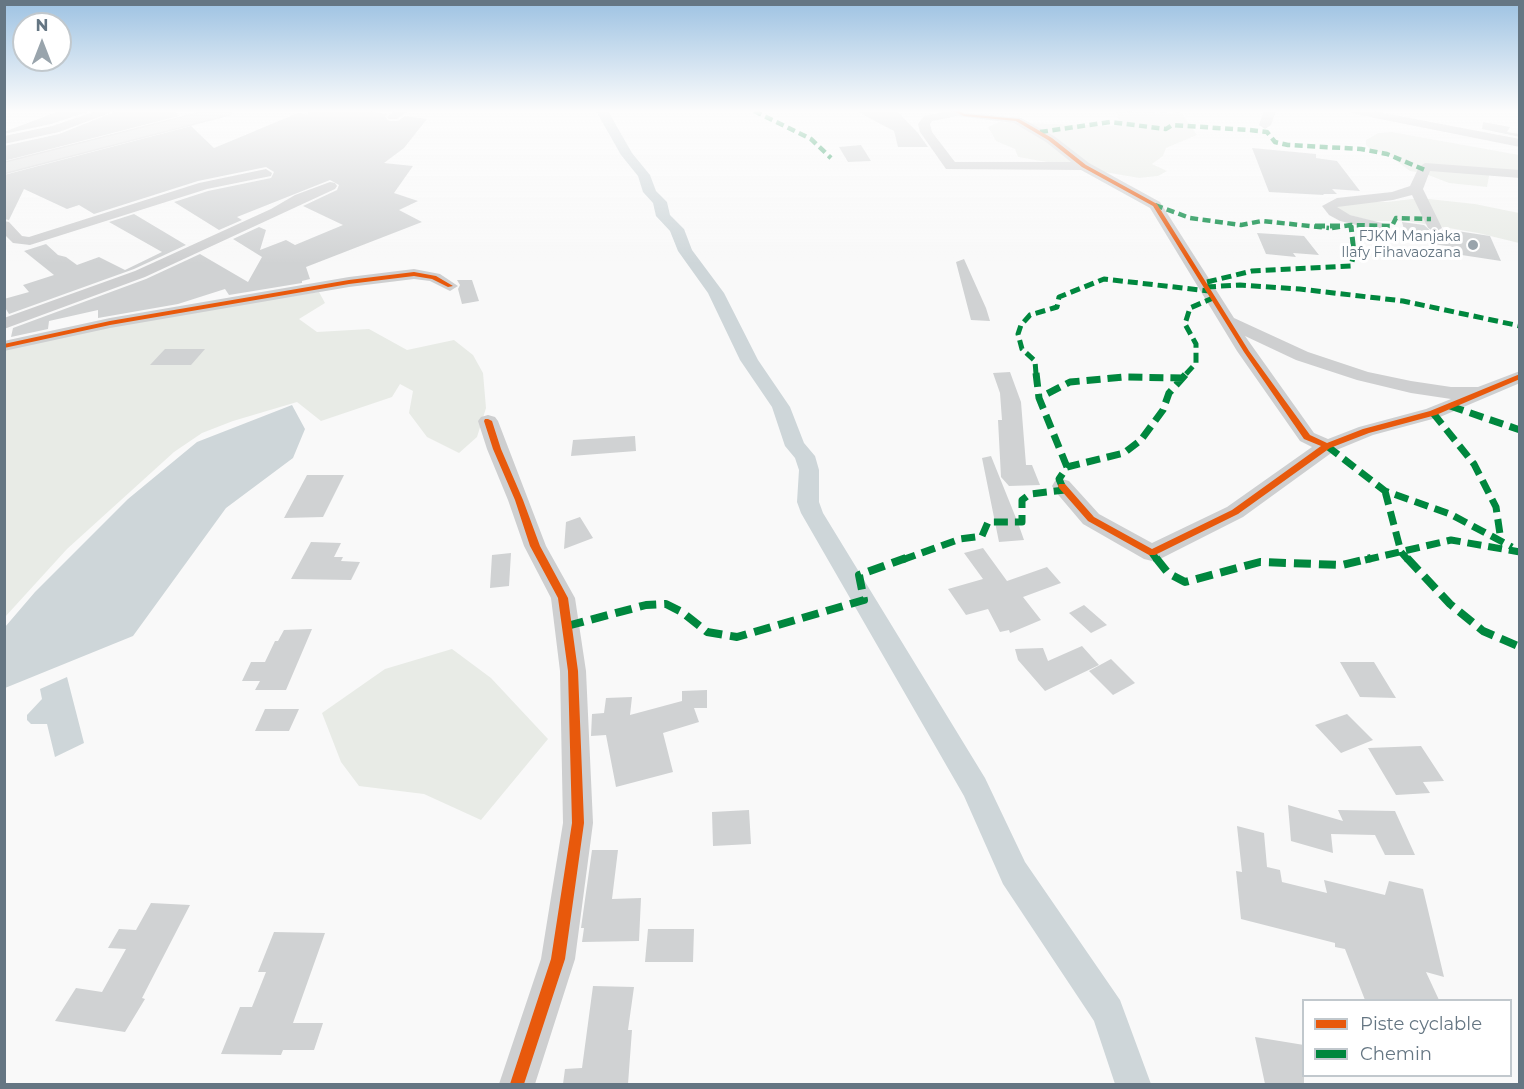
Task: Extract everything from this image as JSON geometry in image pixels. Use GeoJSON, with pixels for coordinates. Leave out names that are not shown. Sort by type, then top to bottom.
{"type":"FeatureCollection","features":[{"type":"Feature","properties":{"kind":"main road"},"geometry":{"type":"LineString","coordinates":[[4,168],[28,162]]}},
{"type":"Feature","properties":{"kind":"street"},"geometry":{"type":"LineString","coordinates":[[948,162],[951,166],[1035,164],[1084,166]]}},
{"type":"Feature","properties":{"kind":"street"},"geometry":{"type":"LineString","coordinates":[[1079,162],[1155,205],[1228,322],[1307,437],[1327,446]]}},
{"type":"Feature","properties":{"kind":"street"},"geometry":{"type":"LineString","coordinates":[[1435,228],[1416,189],[1425,167],[1520,174]]}},
{"type":"Feature","properties":{"kind":"street"},"geometry":{"type":"LineString","coordinates":[[4,225],[18,240],[30,241],[204,186],[266,173]]}},
{"type":"Feature","properties":{"kind":"street"},"geometry":{"type":"LineString","coordinates":[[4,324],[140,274],[330,186]]}},
{"type":"Feature","properties":{"kind":"street"},"geometry":{"type":"LineString","coordinates":[[1377,226],[1345,218],[1329,206],[1337,202],[1393,196],[1416,189]]}},
{"type":"Feature","properties":{"kind":"street"},"geometry":{"type":"LineString","coordinates":[[4,346],[110,323],[414,274],[434,277],[450,286]]}},
{"type":"Feature","properties":{"kind":"street"},"geometry":{"type":"LineString","coordinates":[[1228,322],[1302,356],[1363,376],[1451,393],[1488,390]]}},
{"type":"Feature","properties":{"kind":"street"},"geometry":{"type":"LineString","coordinates":[[1062,486],[1092,519],[1152,553],[1235,512],[1327,446],[1366,430],[1433,413],[1520,376]]}},
{"type":"Feature","properties":{"kind":"street"},"geometry":{"type":"LineString","coordinates":[[488,421],[496,449],[519,500],[535,546],[563,598],[573,671],[578,824],[558,959],[517,1084]]}},
{"type":"Feature","properties":{"kind":"shaded area"},"geometry":{"type":"Polygon","coordinates":[[[1046,162],[1155,162],[1152,164],[1167,171],[1158,176],[1139,178],[1046,162]]]}},
{"type":"Feature","properties":{"kind":"shaded area"},"geometry":{"type":"Polygon","coordinates":[[[1398,162],[1519,162],[1519,174],[1490,171],[1487,187],[1449,183],[1423,173],[1410,171],[1398,162]]]}},
{"type":"Feature","properties":{"kind":"shaded area"},"geometry":{"type":"Polygon","coordinates":[[[1420,198],[1475,204],[1519,213],[1519,243],[1478,233],[1407,221],[1372,221],[1338,212],[1336,206],[1356,201],[1387,202],[1420,198]]]}},
{"type":"Feature","properties":{"kind":"shaded area"},"geometry":{"type":"Polygon","coordinates":[[[319,292],[325,303],[299,319],[317,332],[369,329],[407,350],[454,340],[473,355],[483,373],[486,408],[477,437],[459,453],[427,437],[409,413],[413,391],[400,384],[392,397],[321,421],[297,402],[233,421],[202,433],[174,452],[67,549],[5,617],[5,347],[158,317],[319,292]]]}},
{"type":"Feature","properties":{"kind":"shaded area"},"geometry":{"type":"Polygon","coordinates":[[[292,405],[305,429],[293,458],[226,508],[133,636],[5,688],[5,627],[35,592],[128,499],[197,442],[292,405]]]}},
{"type":"Feature","properties":{"kind":"shaded area"},"geometry":{"type":"Polygon","coordinates":[[[452,649],[491,678],[548,739],[481,820],[424,794],[359,786],[341,762],[322,713],[385,669],[452,649]]]}},
{"type":"Feature","properties":{"kind":"shaded area"},"geometry":{"type":"Polygon","coordinates":[[[67,677],[84,743],[55,757],[47,724],[31,724],[27,720],[27,715],[42,699],[40,689],[67,677]]]}},
{"type":"Feature","properties":{"kind":"building"},"geometry":{"type":"Polygon","coordinates":[[[54,162],[386,162],[384,163],[413,166],[394,193],[418,201],[399,210],[422,222],[306,267],[310,279],[302,283],[229,295],[225,289],[178,304],[98,318],[98,310],[49,321],[48,329],[11,337],[13,328],[146,279],[200,254],[248,282],[262,257],[233,239],[259,227],[266,230],[260,250],[286,240],[295,245],[343,225],[303,206],[337,190],[339,185],[330,180],[237,217],[242,220],[219,230],[174,202],[208,191],[271,178],[274,172],[266,167],[198,181],[94,214],[79,205],[67,209],[24,189],[9,220],[4,219],[4,175],[54,162]]]}},
{"type":"Feature","properties":{"kind":"building"},"geometry":{"type":"Polygon","coordinates":[[[1257,162],[1338,162],[1360,191],[1332,189],[1337,194],[1324,195],[1269,192],[1257,162]]]}},
{"type":"Feature","properties":{"kind":"building"},"geometry":{"type":"Polygon","coordinates":[[[134,214],[186,245],[134,269],[9,314],[4,306],[4,299],[29,292],[23,285],[54,275],[24,251],[46,244],[58,255],[66,257],[77,265],[99,257],[125,270],[162,252],[109,222],[134,214]]]}},
{"type":"Feature","properties":{"kind":"building"},"geometry":{"type":"Polygon","coordinates":[[[1402,222],[1424,225],[1434,234],[1444,229],[1490,236],[1501,261],[1455,254],[1453,247],[1407,240],[1402,222]]]}},
{"type":"Feature","properties":{"kind":"building"},"geometry":{"type":"Polygon","coordinates":[[[1257,233],[1304,236],[1319,255],[1293,253],[1296,257],[1266,254],[1257,233]]]}},
{"type":"Feature","properties":{"kind":"building"},"geometry":{"type":"Polygon","coordinates":[[[964,259],[990,321],[971,320],[956,262],[964,259]]]}},
{"type":"Feature","properties":{"kind":"building"},"geometry":{"type":"Polygon","coordinates":[[[457,280],[472,280],[479,301],[462,304],[458,289],[460,285],[457,280]]]}},
{"type":"Feature","properties":{"kind":"building"},"geometry":{"type":"Polygon","coordinates":[[[165,349],[205,349],[191,365],[150,365],[165,349]]]}},
{"type":"Feature","properties":{"kind":"building"},"geometry":{"type":"Polygon","coordinates":[[[1010,372],[1021,402],[1026,465],[1032,465],[1040,485],[1009,486],[1001,477],[998,420],[1002,420],[1000,393],[993,373],[1010,372]]]}},
{"type":"Feature","properties":{"kind":"building"},"geometry":{"type":"Polygon","coordinates":[[[635,436],[636,451],[571,456],[573,440],[635,436]]]}},
{"type":"Feature","properties":{"kind":"building"},"geometry":{"type":"Polygon","coordinates":[[[991,456],[1024,540],[999,542],[982,458],[991,456]]]}},
{"type":"Feature","properties":{"kind":"building"},"geometry":{"type":"Polygon","coordinates":[[[307,475],[344,475],[323,517],[284,518],[307,475]]]}},
{"type":"Feature","properties":{"kind":"building"},"geometry":{"type":"Polygon","coordinates":[[[580,517],[593,538],[564,549],[566,522],[580,517]]]}},
{"type":"Feature","properties":{"kind":"building"},"geometry":{"type":"Polygon","coordinates":[[[311,542],[341,543],[334,557],[343,557],[341,561],[360,562],[351,580],[291,579],[311,542]]]}},
{"type":"Feature","properties":{"kind":"building"},"geometry":{"type":"Polygon","coordinates":[[[983,548],[1007,581],[1047,567],[1061,583],[1023,597],[1041,620],[1010,633],[1009,630],[1000,632],[988,609],[966,615],[948,589],[983,579],[964,553],[983,548]]]}},
{"type":"Feature","properties":{"kind":"building"},"geometry":{"type":"Polygon","coordinates":[[[511,553],[509,586],[490,588],[492,555],[511,553]]]}},
{"type":"Feature","properties":{"kind":"building"},"geometry":{"type":"Polygon","coordinates":[[[1084,605],[1107,625],[1091,633],[1069,613],[1084,605]]]}},
{"type":"Feature","properties":{"kind":"building"},"geometry":{"type":"Polygon","coordinates":[[[312,629],[286,690],[255,690],[260,681],[242,681],[251,662],[265,662],[275,641],[278,641],[284,630],[312,629]]]}},
{"type":"Feature","properties":{"kind":"building"},"geometry":{"type":"Polygon","coordinates":[[[1082,646],[1099,665],[1045,691],[1018,660],[1015,649],[1043,648],[1048,661],[1082,646]]]}},
{"type":"Feature","properties":{"kind":"building"},"geometry":{"type":"Polygon","coordinates":[[[1111,659],[1135,683],[1113,695],[1089,671],[1111,659]]]}},
{"type":"Feature","properties":{"kind":"building"},"geometry":{"type":"Polygon","coordinates":[[[1340,662],[1374,662],[1396,698],[1360,697],[1340,662]]]}},
{"type":"Feature","properties":{"kind":"building"},"geometry":{"type":"Polygon","coordinates":[[[707,690],[707,708],[694,708],[699,722],[663,733],[673,772],[616,787],[606,735],[591,736],[592,714],[604,713],[606,698],[632,697],[630,715],[682,701],[682,691],[707,690]]]}},
{"type":"Feature","properties":{"kind":"building"},"geometry":{"type":"Polygon","coordinates":[[[265,709],[299,709],[289,731],[255,731],[265,709]]]}},
{"type":"Feature","properties":{"kind":"building"},"geometry":{"type":"Polygon","coordinates":[[[1347,714],[1373,740],[1341,753],[1315,725],[1347,714]]]}},
{"type":"Feature","properties":{"kind":"building"},"geometry":{"type":"Polygon","coordinates":[[[1421,746],[1444,781],[1423,782],[1430,793],[1396,795],[1368,748],[1421,746]]]}},
{"type":"Feature","properties":{"kind":"building"},"geometry":{"type":"Polygon","coordinates":[[[1288,805],[1343,821],[1338,810],[1395,811],[1415,855],[1385,855],[1375,835],[1331,834],[1333,853],[1291,841],[1288,805]]]}},
{"type":"Feature","properties":{"kind":"building"},"geometry":{"type":"Polygon","coordinates":[[[749,810],[751,844],[713,846],[712,812],[749,810]]]}},
{"type":"Feature","properties":{"kind":"building"},"geometry":{"type":"Polygon","coordinates":[[[1237,826],[1264,833],[1267,867],[1280,870],[1282,882],[1327,893],[1324,880],[1385,895],[1389,881],[1423,889],[1444,977],[1426,972],[1439,999],[1365,999],[1345,949],[1335,947],[1335,943],[1241,919],[1236,871],[1242,872],[1237,826]]]}},
{"type":"Feature","properties":{"kind":"building"},"geometry":{"type":"Polygon","coordinates":[[[592,850],[618,850],[612,899],[641,898],[639,941],[582,942],[584,928],[581,928],[592,850]]]}},
{"type":"Feature","properties":{"kind":"building"},"geometry":{"type":"Polygon","coordinates":[[[151,903],[190,905],[142,998],[145,999],[125,1032],[55,1021],[76,988],[102,992],[126,949],[108,948],[119,929],[136,930],[151,903]]]}},
{"type":"Feature","properties":{"kind":"building"},"geometry":{"type":"Polygon","coordinates":[[[648,929],[694,929],[693,962],[645,962],[648,929]]]}},
{"type":"Feature","properties":{"kind":"building"},"geometry":{"type":"Polygon","coordinates":[[[274,932],[325,933],[293,1023],[323,1023],[314,1050],[283,1050],[281,1055],[221,1054],[240,1007],[252,1007],[266,972],[258,972],[274,932]]]}},
{"type":"Feature","properties":{"kind":"building"},"geometry":{"type":"Polygon","coordinates":[[[593,986],[634,987],[628,1030],[632,1030],[628,1084],[563,1084],[565,1069],[582,1068],[593,986]]]}},
{"type":"Feature","properties":{"kind":"building"},"geometry":{"type":"Polygon","coordinates":[[[1255,1037],[1302,1045],[1304,1084],[1265,1084],[1255,1037]]]}},
{"type":"Feature","properties":{"kind":"waterway"},"geometry":{"type":"LineString","coordinates":[[633,162],[644,175],[650,192],[660,202],[663,216],[677,229],[685,251],[716,293],[749,360],[781,407],[795,446],[805,456],[809,470],[808,502],[812,513],[975,787],[1014,873],[1108,1012],[1133,1084]]}},
{"type":"Feature","properties":{"kind":"marked path"},"geometry":{"type":"LineString","coordinates":[[1406,162],[1425,170]]}},
{"type":"Feature","properties":{"kind":"marked path"},"geometry":{"type":"LineString","coordinates":[[1155,205],[1190,218],[1241,225],[1262,221],[1331,228],[1351,225],[1392,226],[1396,218],[1431,219]]}},
{"type":"Feature","properties":{"kind":"marked path"},"geometry":{"type":"LineString","coordinates":[[1207,282],[1252,271],[1351,266],[1354,253],[1351,225]]}},
{"type":"Feature","properties":{"kind":"marked path"},"geometry":{"type":"LineString","coordinates":[[1039,398],[1035,361],[1022,349],[1018,334],[1021,325],[1030,315],[1057,307],[1059,297],[1104,279],[1209,291]]}},
{"type":"Feature","properties":{"kind":"marked path"},"geometry":{"type":"LineString","coordinates":[[1206,287],[1240,285],[1300,289],[1403,301],[1520,326]]}},
{"type":"Feature","properties":{"kind":"marked path"},"geometry":{"type":"LineString","coordinates":[[1062,486],[1059,479],[1067,467],[1124,453],[1141,440],[1163,410],[1169,393],[1196,363],[1196,344],[1185,324],[1190,308],[1213,298]]}},
{"type":"Feature","properties":{"kind":"marked path"},"geometry":{"type":"LineString","coordinates":[[1067,467],[1039,398],[1070,382],[1124,377],[1184,378]]}},
{"type":"Feature","properties":{"kind":"marked path"},"geometry":{"type":"LineString","coordinates":[[1450,406],[1520,430]]}},
{"type":"Feature","properties":{"kind":"marked path"},"geometry":{"type":"LineString","coordinates":[[1433,413],[1474,464],[1496,507],[1501,541]]}},
{"type":"Feature","properties":{"kind":"marked path"},"geometry":{"type":"LineString","coordinates":[[1327,446],[1385,491],[1450,514],[1512,547]]}},
{"type":"Feature","properties":{"kind":"marked path"},"geometry":{"type":"LineString","coordinates":[[567,626],[646,605],[666,604],[682,612],[707,632],[737,637],[864,600],[859,575],[960,539],[982,536],[988,522],[1022,522],[1022,500],[1030,494],[1065,490]]}},
{"type":"Feature","properties":{"kind":"marked path"},"geometry":{"type":"LineString","coordinates":[[1385,491],[1401,552],[1450,604],[1483,631],[1520,647]]}},
{"type":"Feature","properties":{"kind":"marked path"},"geometry":{"type":"LineString","coordinates":[[1152,553],[1168,573],[1185,582],[1260,562],[1342,565],[1451,540],[1520,552]]}},
{"type":"Feature","properties":{"kind":"cycle path"},"geometry":{"type":"LineString","coordinates":[[1079,162],[1155,205],[1246,351],[1307,437],[1327,446]]}},
{"type":"Feature","properties":{"kind":"cycle path"},"geometry":{"type":"LineString","coordinates":[[4,346],[110,323],[349,282],[414,274],[434,277],[450,286]]}},
{"type":"Feature","properties":{"kind":"cycle path"},"geometry":{"type":"LineString","coordinates":[[1062,486],[1091,519],[1152,553],[1235,512],[1327,446],[1366,431],[1433,413],[1520,376]]}},
{"type":"Feature","properties":{"kind":"cycle path"},"geometry":{"type":"LineString","coordinates":[[488,421],[535,546],[563,598],[573,671],[578,823],[558,959],[517,1084]]}},
{"type":"Feature","properties":{"kind":"place","name":"FJKM Manjaka Ilafy Fihavaozana"},"geometry":{"type":"Point","coordinates":[1473,245]}}]}
